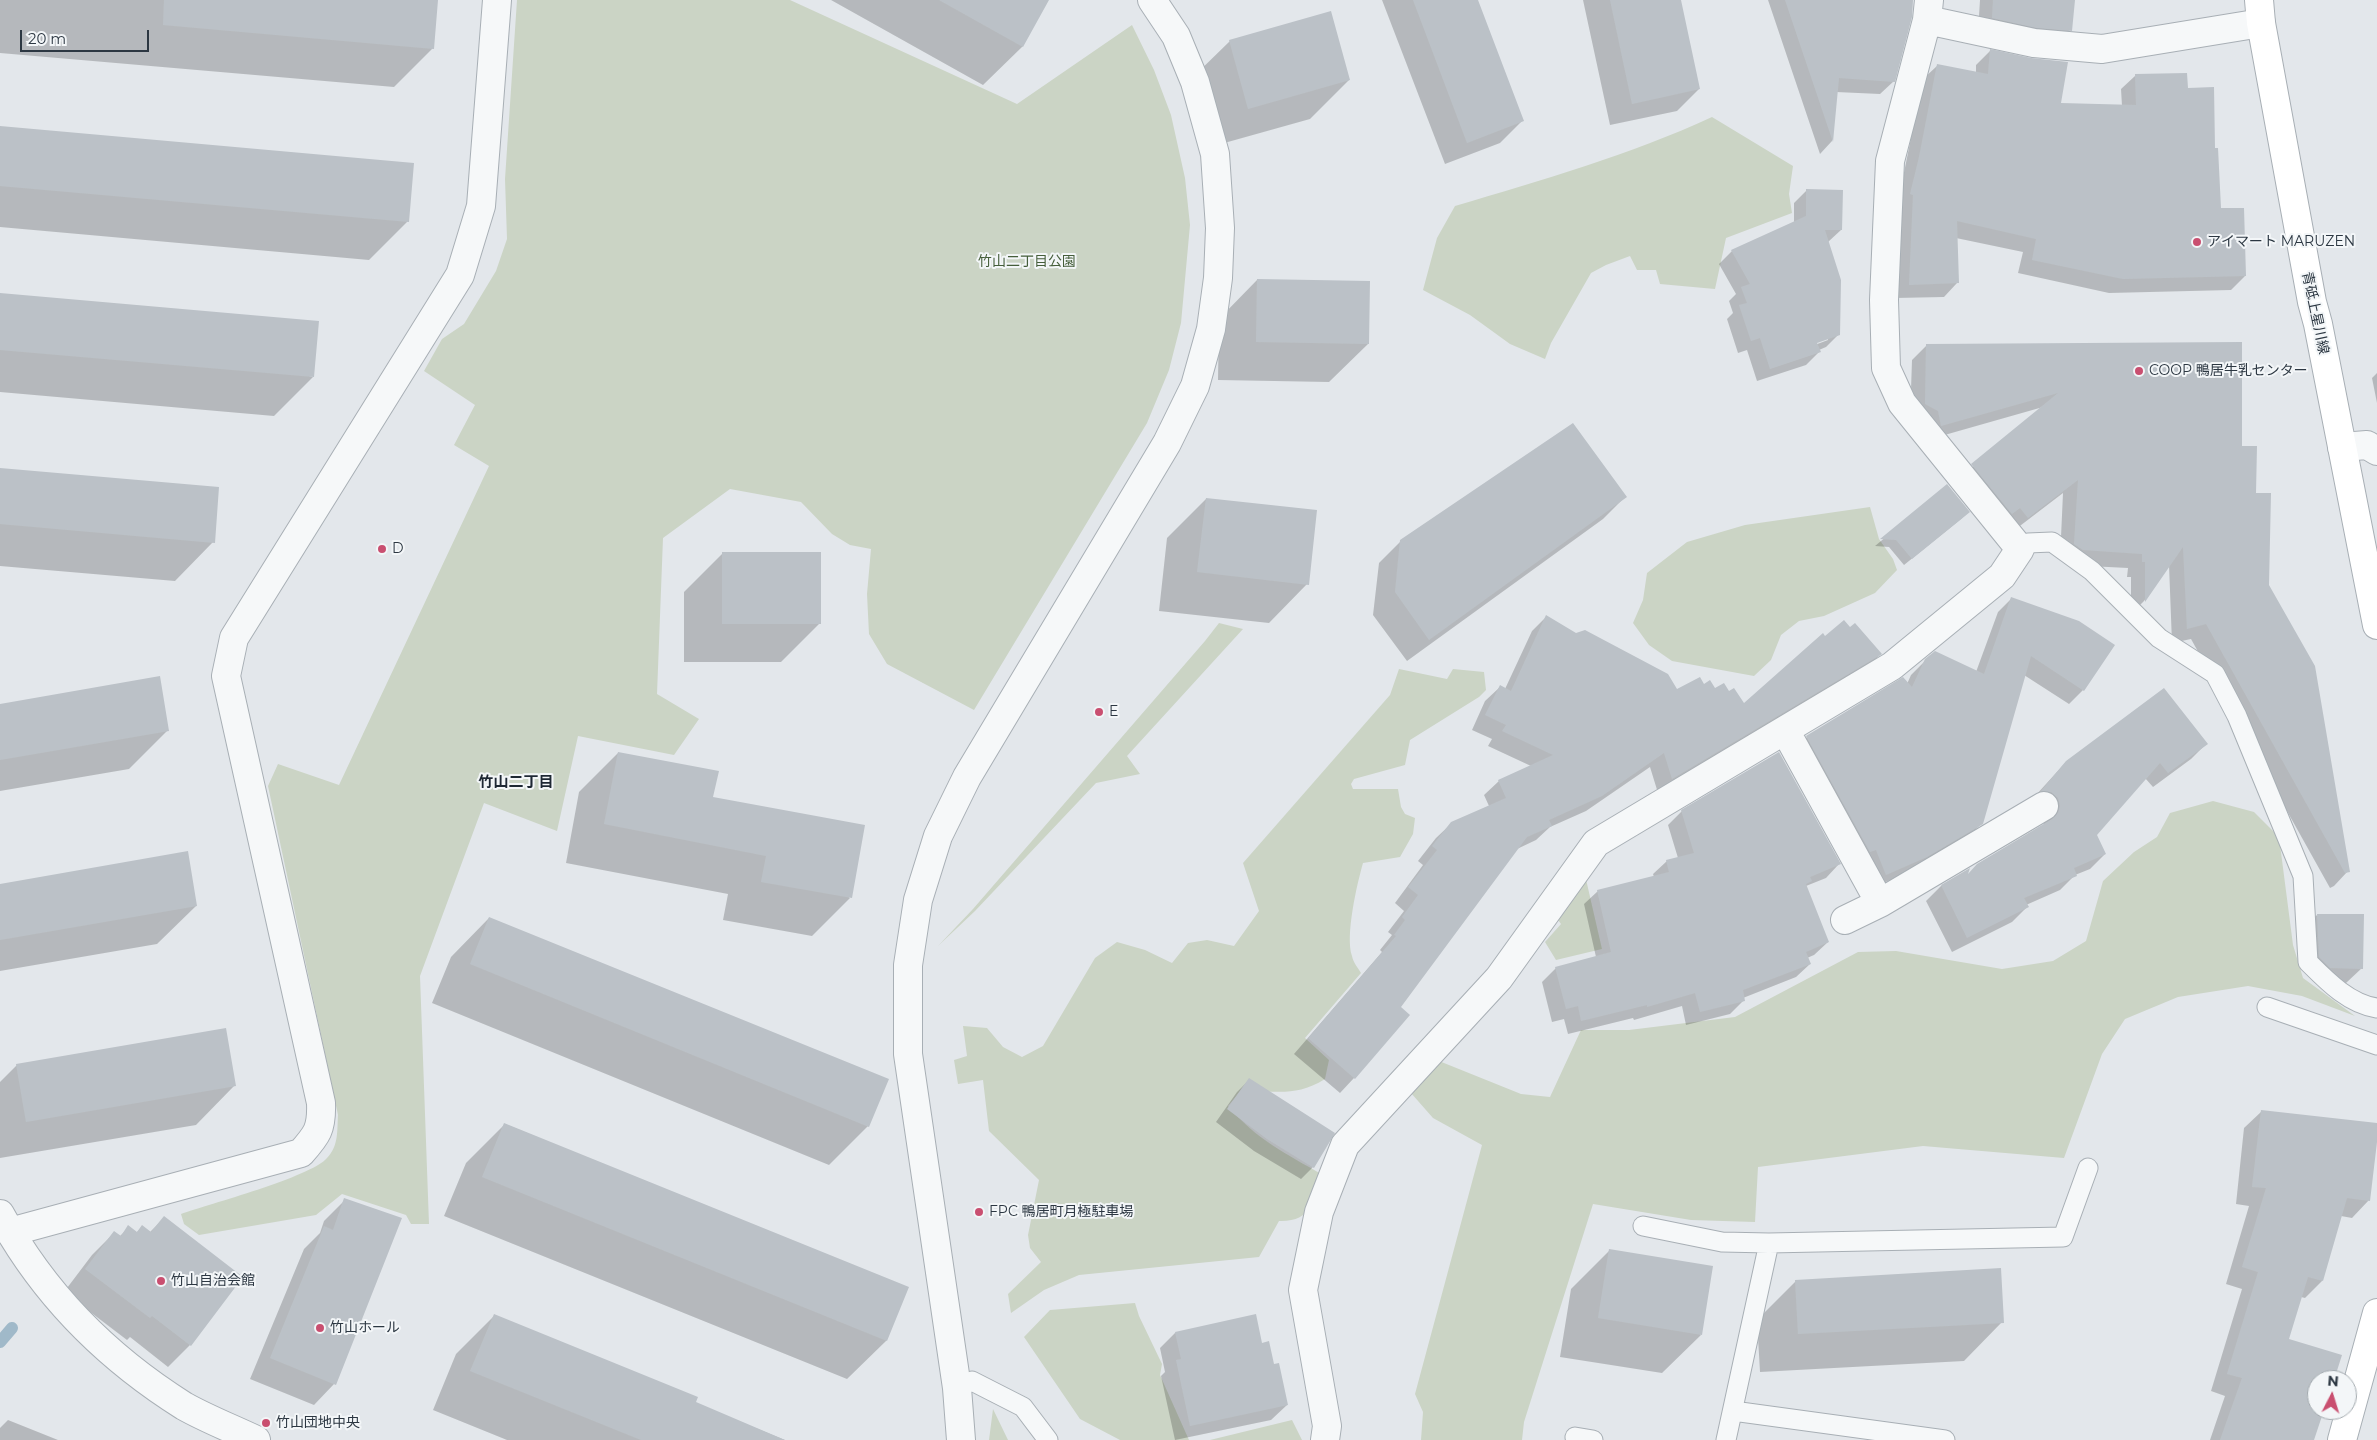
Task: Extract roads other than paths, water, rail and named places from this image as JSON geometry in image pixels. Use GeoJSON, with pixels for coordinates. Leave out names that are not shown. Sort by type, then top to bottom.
{"type":"FeatureCollection","features":[{"type":"Feature","properties":{"kind":"main road","name":"青砥上星川線"},"geometry":{"type":"LineString","coordinates":[[2260,12],[2312,302],[2318,324],[2377,625]]}},
{"type":"Feature","properties":{"kind":"main road"},"geometry":{"type":"LineString","coordinates":[[2342,1440],[2377,1313]]}},
{"type":"Feature","properties":{"kind":"street"},"geometry":{"type":"LineString","coordinates":[[256,1440],[185,1406],[129,1367],[76,1320],[36,1273],[5,1223],[301,1153],[318,1134],[322,1119],[321,1103],[226,676],[234,638],[460,275],[481,206],[496,0]]}},
{"type":"Feature","properties":{"kind":"street"},"geometry":{"type":"LineString","coordinates":[[961,1440],[957,1388],[908,1054],[908,965],[918,900],[938,836],[946,818],[966,777],[1168,443],[1195,386],[1211,329],[1218,278],[1220,228],[1214,154],[1195,82],[1176,36],[1152,0]]}},
{"type":"Feature","properties":{"kind":"street"},"geometry":{"type":"LineString","coordinates":[[1325,1440],[1326,1426],[1303,1290],[1319,1212],[1345,1145],[1499,978],[1596,843],[1892,666],[2002,576],[2020,549],[1902,403],[1886,368],[1884,300],[1890,161],[1928,10],[2034,43],[2102,49],[2260,12]]}},
{"type":"Feature","properties":{"kind":"street"},"geometry":{"type":"LineString","coordinates":[[2342,447],[2367,445],[2377,451]]}},
{"type":"Feature","properties":{"kind":"street"},"geometry":{"type":"LineString","coordinates":[[1785,730],[1880,903]]}},
{"type":"Feature","properties":{"kind":"street"},"geometry":{"type":"LineString","coordinates":[[1845,920],[1880,903],[2044,806]]}},
{"type":"Feature","properties":{"kind":"lane"},"geometry":{"type":"LineString","coordinates":[[2020,549],[2028,543],[2052,542],[2092,571],[2158,638],[2215,674],[2237,716],[2303,876],[2308,962],[2330,984],[2363,1006],[2377,1008]]}},
{"type":"Feature","properties":{"kind":"lane"},"geometry":{"type":"LineString","coordinates":[[2267,1007],[2377,1045]]}},
{"type":"Feature","properties":{"kind":"lane"},"geometry":{"type":"LineString","coordinates":[[1644,1226],[1722,1242],[1769,1243],[2063,1237],[2088,1168]]}},
{"type":"Feature","properties":{"kind":"lane"},"geometry":{"type":"LineString","coordinates":[[1726,1440],[1769,1243]]}},
{"type":"Feature","properties":{"kind":"lane"},"geometry":{"type":"LineString","coordinates":[[957,1388],[972,1381],[1023,1407],[1048,1440]]}},
{"type":"Feature","properties":{"kind":"lane"},"geometry":{"type":"LineString","coordinates":[[1733,1411],[1945,1440]]}},
{"type":"Feature","properties":{"kind":"waterway"},"geometry":{"type":"LineString","coordinates":[[0,1342],[12,1328]]}},
{"type":"Feature","properties":{"kind":"place","name":"アイマート MARUZEN"},"geometry":{"type":"Point","coordinates":[2197,242]}},
{"type":"Feature","properties":{"kind":"place","name":"COOP 鴨居牛乳センター"},"geometry":{"type":"Point","coordinates":[2139,371]}},
{"type":"Feature","properties":{"kind":"place","name":"D"},"geometry":{"type":"Point","coordinates":[382,549]}},
{"type":"Feature","properties":{"kind":"place","name":"E"},"geometry":{"type":"Point","coordinates":[1099,712]}},
{"type":"Feature","properties":{"kind":"place","name":"FPC 鴨居町月極駐車場"},"geometry":{"type":"Point","coordinates":[979,1212]}},
{"type":"Feature","properties":{"kind":"place","name":"竹山自治会館"},"geometry":{"type":"Point","coordinates":[161,1281]}},
{"type":"Feature","properties":{"kind":"place","name":"竹山ホール"},"geometry":{"type":"Point","coordinates":[320,1328]}},
{"type":"Feature","properties":{"kind":"place","name":"竹山団地中央"},"geometry":{"type":"Point","coordinates":[266,1423]}},
{"type":"Feature","properties":{"kind":"district","name":"竹山二丁目"},"geometry":{"type":"Point","coordinates":[516,783]}},
{"type":"Feature","properties":{"kind":"park label","name":"竹山二丁目公園"},"geometry":{"type":"Point","coordinates":[1027,262]}}]}
